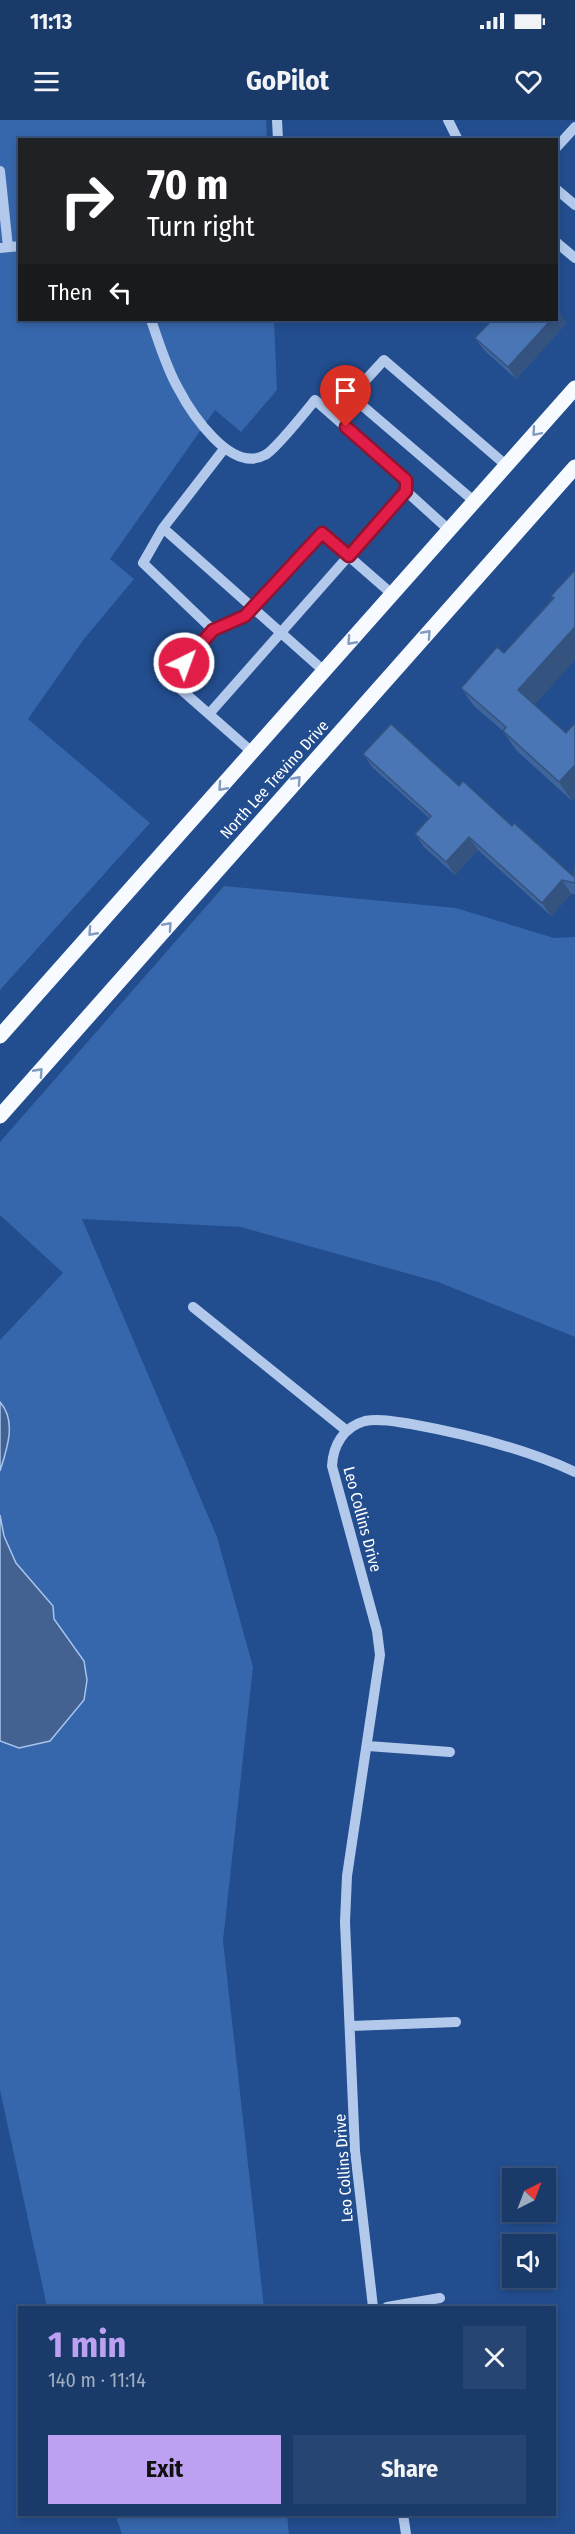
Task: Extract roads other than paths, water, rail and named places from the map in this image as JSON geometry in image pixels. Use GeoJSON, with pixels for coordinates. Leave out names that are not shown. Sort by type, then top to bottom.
{"type":"FeatureCollection","features":[{"type":"Feature","properties":{"kind":"main road","name":"North Lee Trevino Drive"},"geometry":{"type":"LineString","coordinates":[[0,1036],[575,388]]}},
{"type":"Feature","properties":{"kind":"main road","name":"North Lee Trevino Drive"},"geometry":{"type":"LineString","coordinates":[[0,1116],[575,467]]}},
{"type":"Feature","properties":{"kind":"street"},"geometry":{"type":"LineString","coordinates":[[277,120],[278,138]]}},
{"type":"Feature","properties":{"kind":"street"},"geometry":{"type":"LineString","coordinates":[[448,120],[457,138]]}},
{"type":"Feature","properties":{"kind":"street"},"geometry":{"type":"LineString","coordinates":[[558,146],[575,127]]}},
{"type":"Feature","properties":{"kind":"street"},"geometry":{"type":"LineString","coordinates":[[0,171],[4,247]]}},
{"type":"Feature","properties":{"kind":"street"},"geometry":{"type":"LineString","coordinates":[[558,191],[575,205]]}},
{"type":"Feature","properties":{"kind":"street"},"geometry":{"type":"LineString","coordinates":[[558,244],[575,258]]}},
{"type":"Feature","properties":{"kind":"street"},"geometry":{"type":"LineString","coordinates":[[151,321],[178,388],[207,432],[225,449],[245,458],[265,455],[315,400],[406,480],[406,491],[209,714]]}},
{"type":"Feature","properties":{"kind":"street"},"geometry":{"type":"LineString","coordinates":[[475,502],[351,396],[384,360],[507,466]]}},
{"type":"Feature","properties":{"kind":"street"},"geometry":{"type":"LineString","coordinates":[[213,630],[143,563],[163,528],[225,449]]}},
{"type":"Feature","properties":{"kind":"street"},"geometry":{"type":"LineString","coordinates":[[406,491],[449,530]]}},
{"type":"Feature","properties":{"kind":"street"},"geometry":{"type":"LineString","coordinates":[[163,528],[324,671]]}},
{"type":"Feature","properties":{"kind":"street"},"geometry":{"type":"LineString","coordinates":[[252,752],[169,679],[213,630],[245,616],[322,533],[392,594]]}},
{"type":"Feature","properties":{"kind":"street"},"geometry":{"type":"LineString","coordinates":[[193,1307],[347,1431],[365,1421],[385,1420],[438,1429],[515,1449],[575,1472]]}},
{"type":"Feature","properties":{"kind":"street","name":"Leo Collins Drive"},"geometry":{"type":"LineString","coordinates":[[347,1431],[334,1448],[332,1466],[377,1631],[380,1655],[347,1876],[345,1922],[356,2170],[373,2306]]}},
{"type":"Feature","properties":{"kind":"street"},"geometry":{"type":"LineString","coordinates":[[368,1746],[450,1752]]}},
{"type":"Feature","properties":{"kind":"street"},"geometry":{"type":"LineString","coordinates":[[351,2026],[456,2022]]}},
{"type":"Feature","properties":{"kind":"street"},"geometry":{"type":"LineString","coordinates":[[393,2306],[440,2298]]}},
{"type":"Feature","properties":{"kind":"street"},"geometry":{"type":"LineString","coordinates":[[403,2516],[406,2534]]}}]}
